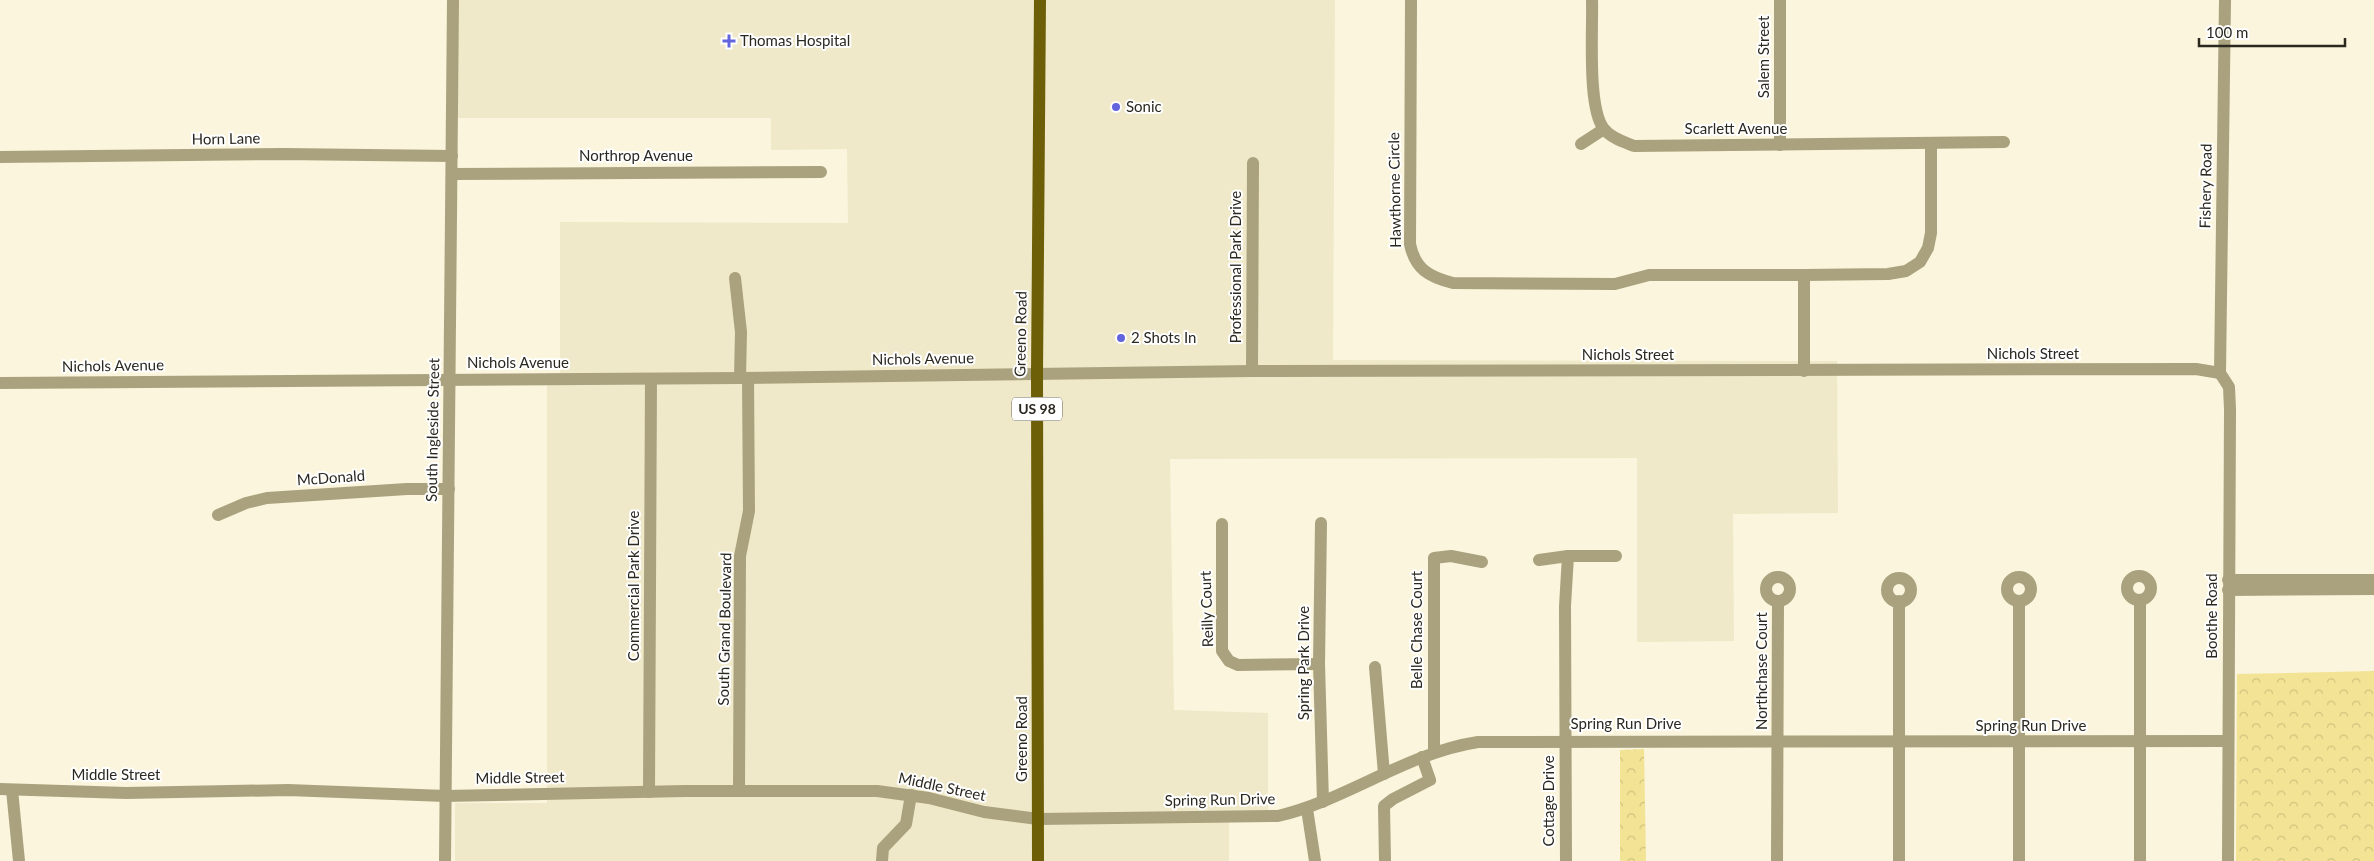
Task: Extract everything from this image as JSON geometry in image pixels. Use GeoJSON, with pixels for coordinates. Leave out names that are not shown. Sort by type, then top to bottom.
{"type":"FeatureCollection","features":[{"type":"Feature","properties":{"kind":"main road","name":"Greeno Road"},"geometry":{"type":"LineString","coordinates":[[1038,819],[1037,374],[1040,0]]}},
{"type":"Feature","properties":{"kind":"main road","name":"US 98"},"geometry":{"type":"LineString","coordinates":[[1038,819],[1038,861]]}},
{"type":"Feature","properties":{"kind":"street","name":"South Ingleside Street"},"geometry":{"type":"LineString","coordinates":[[446,861],[453,0]]}},
{"type":"Feature","properties":{"kind":"street","name":"Hawthorne Circle"},"geometry":{"type":"LineString","coordinates":[[1411,0],[1410,244],[1412,255],[1420,269],[1434,278],[1453,283],[1615,284],[1648,275],[1888,274],[1906,271],[1920,262],[1928,248],[1930,233],[1931,143]]}},
{"type":"Feature","properties":{"kind":"street"},"geometry":{"type":"LineString","coordinates":[[1582,144],[1604,129],[1594,105],[1592,0]]}},
{"type":"Feature","properties":{"kind":"street","name":"Salem Street"},"geometry":{"type":"LineString","coordinates":[[1780,0],[1780,145]]}},
{"type":"Feature","properties":{"kind":"street","name":"Fishery Road"},"geometry":{"type":"LineString","coordinates":[[2220,373],[2225,0]]}},
{"type":"Feature","properties":{"kind":"street","name":"Scarlett Avenue"},"geometry":{"type":"LineString","coordinates":[[1604,129],[1616,139],[1634,146],[2004,142]]}},
{"type":"Feature","properties":{"kind":"street","name":"Horn Lane"},"geometry":{"type":"LineString","coordinates":[[0,157],[283,154],[452,156]]}},
{"type":"Feature","properties":{"kind":"street","name":"Professional Park Drive"},"geometry":{"type":"LineString","coordinates":[[1252,371],[1253,163]]}},
{"type":"Feature","properties":{"kind":"street","name":"Northrop Avenue"},"geometry":{"type":"LineString","coordinates":[[452,174],[821,172]]}},
{"type":"Feature","properties":{"kind":"street"},"geometry":{"type":"LineString","coordinates":[[1804,275],[1804,370]]}},
{"type":"Feature","properties":{"kind":"street","name":"South Grand Boulevard"},"geometry":{"type":"LineString","coordinates":[[735,278],[744,378],[749,511],[740,556],[739,791]]}},
{"type":"Feature","properties":{"kind":"street","name":"Nichols Street"},"geometry":{"type":"LineString","coordinates":[[1037,374],[1252,371],[2196,369],[2220,373]]}},
{"type":"Feature","properties":{"kind":"street","name":"Boothe Road"},"geometry":{"type":"LineString","coordinates":[[2220,373],[2229,387],[2228,861]]}},
{"type":"Feature","properties":{"kind":"street","name":"Nichols Avenue"},"geometry":{"type":"LineString","coordinates":[[0,383],[651,379],[1037,374]]}},
{"type":"Feature","properties":{"kind":"street","name":"Commercial Park Drive"},"geometry":{"type":"LineString","coordinates":[[649,792],[651,379]]}},
{"type":"Feature","properties":{"kind":"street","name":"McDonald"},"geometry":{"type":"LineString","coordinates":[[218,515],[267,498],[407,489],[449,489]]}},
{"type":"Feature","properties":{"kind":"street","name":"Spring Park Drive"},"geometry":{"type":"LineString","coordinates":[[1321,523],[1319,664],[1323,802]]}},
{"type":"Feature","properties":{"kind":"street","name":"Reilly Court"},"geometry":{"type":"LineString","coordinates":[[1222,524],[1222,650],[1229,661],[1238,665],[1319,664]]}},
{"type":"Feature","properties":{"kind":"street","name":"Belle Chase Court"},"geometry":{"type":"LineString","coordinates":[[1434,751],[1434,558],[1451,556],[1482,562]]}},
{"type":"Feature","properties":{"kind":"street"},"geometry":{"type":"LineString","coordinates":[[1539,560],[1568,556],[1616,556]]}},
{"type":"Feature","properties":{"kind":"street","name":"Cottage Drive"},"geometry":{"type":"LineString","coordinates":[[1566,861],[1565,606],[1568,556]]}},
{"type":"Feature","properties":{"kind":"street"},"geometry":{"type":"LineString","coordinates":[[2228,585],[2374,580]]}},
{"type":"Feature","properties":{"kind":"street"},"geometry":{"type":"LineString","coordinates":[[2228,585],[2374,589]]}},
{"type":"Feature","properties":{"kind":"street"},"geometry":{"type":"LineString","coordinates":[[2140,600],[2140,861]]}},
{"type":"Feature","properties":{"kind":"street","name":"Northchase Court"},"geometry":{"type":"LineString","coordinates":[[1777,861],[1779,741],[1778,601]]}},
{"type":"Feature","properties":{"kind":"street"},"geometry":{"type":"LineString","coordinates":[[1899,601],[1899,861]]}},
{"type":"Feature","properties":{"kind":"street"},"geometry":{"type":"LineString","coordinates":[[2019,601],[2019,861]]}},
{"type":"Feature","properties":{"kind":"street"},"geometry":{"type":"LineString","coordinates":[[1375,667],[1384,774]]}},
{"type":"Feature","properties":{"kind":"street","name":"Spring Run Drive"},"geometry":{"type":"LineString","coordinates":[[1038,819],[1278,816],[1307,809],[1434,751],[1478,742],[2228,741]]}},
{"type":"Feature","properties":{"kind":"street"},"geometry":{"type":"LineString","coordinates":[[1384,861],[1384,806],[1393,799],[1430,780],[1422,757]]}},
{"type":"Feature","properties":{"kind":"street"},"geometry":{"type":"LineString","coordinates":[[6,789],[19,861]]}},
{"type":"Feature","properties":{"kind":"street","name":"Middle Street"},"geometry":{"type":"LineString","coordinates":[[6,789],[126,792],[288,790],[446,796],[649,792],[877,791],[929,798],[978,811],[1038,819]]}},
{"type":"Feature","properties":{"kind":"street"},"geometry":{"type":"LineString","coordinates":[[882,861],[883,848],[906,824],[911,795]]}},
{"type":"Feature","properties":{"kind":"street"},"geometry":{"type":"LineString","coordinates":[[1307,809],[1315,861]]}},
{"type":"Feature","properties":{"kind":"shaded area"},"geometry":{"type":"Polygon","coordinates":[[[458,0],[1335,0],[1333,360],[1837,361],[1838,513],[1733,514],[1734,641],[1637,642],[1637,458],[1170,459],[1174,710],[1268,713],[1268,821],[1229,822],[1229,861],[455,861],[455,803],[547,803],[547,373],[560,373],[560,222],[848,223],[847,149],[771,150],[771,118],[458,118],[458,0]]]}},
{"type":"Feature","properties":{"kind":"green space"},"geometry":{"type":"Polygon","coordinates":[[[2374,671],[2374,861],[2236,861],[2237,674],[2374,671]]]}},
{"type":"Feature","properties":{"kind":"green space"},"geometry":{"type":"Polygon","coordinates":[[[1644,749],[1646,861],[1620,861],[1620,750],[1644,749]]]}},
{"type":"Feature","properties":{"kind":"place","name":"Thomas Hospital"},"geometry":{"type":"Point","coordinates":[729,41]}},
{"type":"Feature","properties":{"kind":"place","name":"Sonic"},"geometry":{"type":"Point","coordinates":[1116,107]}},
{"type":"Feature","properties":{"kind":"place","name":"2 Shots In"},"geometry":{"type":"Point","coordinates":[1121,338]}}]}
